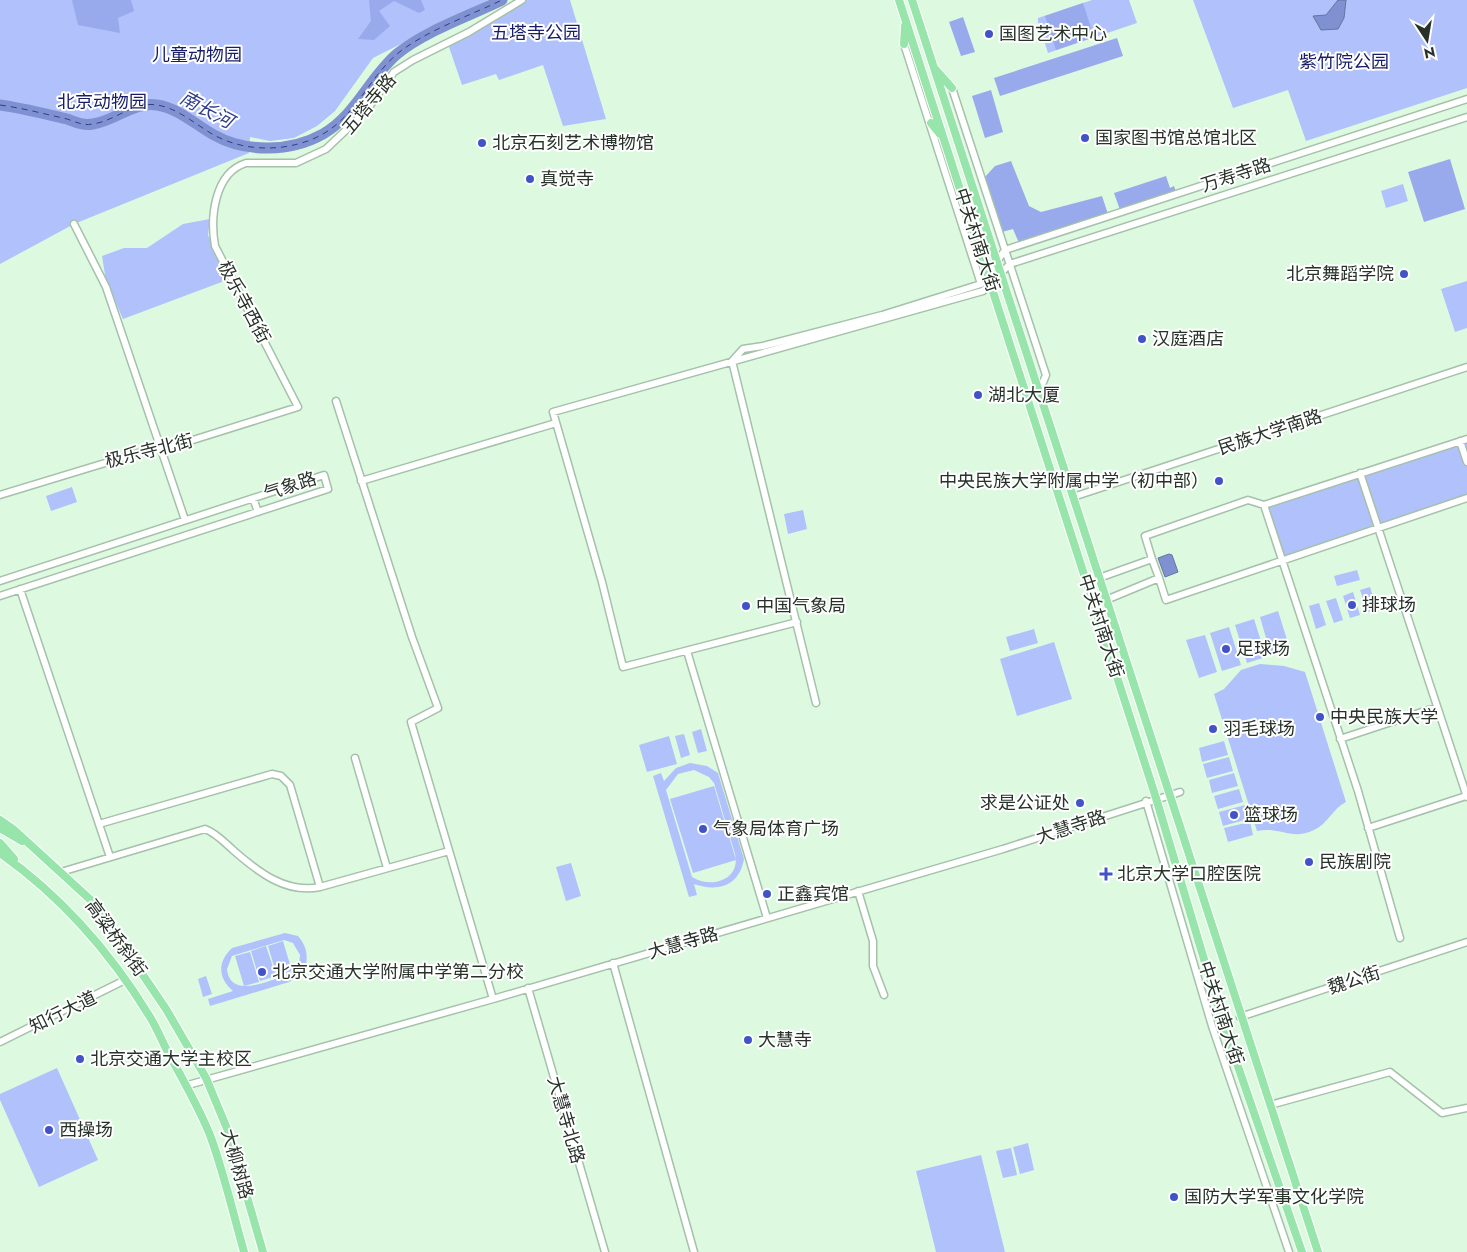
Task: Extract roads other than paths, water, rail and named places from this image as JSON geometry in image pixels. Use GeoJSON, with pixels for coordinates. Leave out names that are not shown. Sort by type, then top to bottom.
{"type":"FeatureCollection","features":[{"type":"Feature","properties":{"kind":"main road","name":"中关村南大街"},"geometry":{"type":"LineString","coordinates":[[899,0],[992,282],[1156,798],[1223,1023],[1302,1252]]}},
{"type":"Feature","properties":{"kind":"main road","name":"中关村南大街"},"geometry":{"type":"LineString","coordinates":[[912,0],[1168,795],[1318,1252]]}},
{"type":"Feature","properties":{"kind":"main road"},"geometry":{"type":"LineString","coordinates":[[904,44],[905,19]]}},
{"type":"Feature","properties":{"kind":"main road"},"geometry":{"type":"LineString","coordinates":[[933,66],[952,88]]}},
{"type":"Feature","properties":{"kind":"main road"},"geometry":{"type":"LineString","coordinates":[[931,124],[943,138]]}},
{"type":"Feature","properties":{"kind":"main road","name":"高粱桥斜街"},"geometry":{"type":"LineString","coordinates":[[0,820],[13,829],[94,903],[132,957],[206,1078]]}},
{"type":"Feature","properties":{"kind":"main road"},"geometry":{"type":"LineString","coordinates":[[0,828],[36,850]]}},
{"type":"Feature","properties":{"kind":"main road"},"geometry":{"type":"LineString","coordinates":[[0,843],[22,868]]}},
{"type":"Feature","properties":{"kind":"main road","name":"高粱桥斜街"},"geometry":{"type":"LineString","coordinates":[[0,853],[22,868],[82,925],[103,948],[150,1018],[170,1057],[188,1085]]}},
{"type":"Feature","properties":{"kind":"main road","name":"大柳树路"},"geometry":{"type":"LineString","coordinates":[[206,1078],[228,1131],[263,1252]]}},
{"type":"Feature","properties":{"kind":"main road","name":"大柳树路"},"geometry":{"type":"LineString","coordinates":[[188,1085],[210,1136],[244,1252]]}},
{"type":"Feature","properties":{"kind":"street","name":"五塔寺路"},"geometry":{"type":"LineString","coordinates":[[218,192],[227,177],[238,166],[246,163],[296,163],[326,149],[366,111],[394,72],[413,60],[469,32],[522,0]]}},
{"type":"Feature","properties":{"kind":"street","name":"中关村南大街"},"geometry":{"type":"LineString","coordinates":[[904,44],[982,288]]}},
{"type":"Feature","properties":{"kind":"street","name":"中关村南大街"},"geometry":{"type":"LineString","coordinates":[[952,88],[1046,375],[1039,392]]}},
{"type":"Feature","properties":{"kind":"street","name":"万寿寺路"},"geometry":{"type":"LineString","coordinates":[[1005,250],[1467,99]]}},
{"type":"Feature","properties":{"kind":"street","name":"万寿寺路"},"geometry":{"type":"LineString","coordinates":[[1010,264],[1467,117]]}},
{"type":"Feature","properties":{"kind":"street","name":"极乐寺西街"},"geometry":{"type":"LineString","coordinates":[[218,192],[212,232],[215,246],[298,407]]}},
{"type":"Feature","properties":{"kind":"street"},"geometry":{"type":"LineString","coordinates":[[74,224],[106,287],[185,520]]}},
{"type":"Feature","properties":{"kind":"street"},"geometry":{"type":"LineString","coordinates":[[982,288],[1005,250]]}},
{"type":"Feature","properties":{"kind":"street"},"geometry":{"type":"LineString","coordinates":[[797,622],[624,667],[553,412],[982,288],[992,282],[1010,264]]}},
{"type":"Feature","properties":{"kind":"street"},"geometry":{"type":"LineString","coordinates":[[732,361],[816,703]]}},
{"type":"Feature","properties":{"kind":"street","name":"民族大学南路"},"geometry":{"type":"LineString","coordinates":[[1073,497],[1467,367]]}},
{"type":"Feature","properties":{"kind":"street"},"geometry":{"type":"LineString","coordinates":[[336,402],[360,481],[412,637],[438,708],[411,722],[493,999]]}},
{"type":"Feature","properties":{"kind":"street","name":"极乐寺北街"},"geometry":{"type":"LineString","coordinates":[[0,495],[161,446],[177,445],[298,407]]}},
{"type":"Feature","properties":{"kind":"street"},"geometry":{"type":"LineString","coordinates":[[360,481],[556,423]]}},
{"type":"Feature","properties":{"kind":"street"},"geometry":{"type":"LineString","coordinates":[[1467,462],[1464,440],[1264,505],[1248,500],[1145,536],[1166,600],[1467,498]]}},
{"type":"Feature","properties":{"kind":"street"},"geometry":{"type":"LineString","coordinates":[[1360,473],[1467,797],[1368,828]]}},
{"type":"Feature","properties":{"kind":"street","name":"气象路"},"geometry":{"type":"LineString","coordinates":[[0,581],[324,475],[328,489],[0,596]]}},
{"type":"Feature","properties":{"kind":"street"},"geometry":{"type":"LineString","coordinates":[[253,498],[258,512]]}},
{"type":"Feature","properties":{"kind":"street"},"geometry":{"type":"LineString","coordinates":[[1264,505],[1368,828],[1400,938]]}},
{"type":"Feature","properties":{"kind":"street"},"geometry":{"type":"LineString","coordinates":[[1099,578],[1152,558]]}},
{"type":"Feature","properties":{"kind":"street"},"geometry":{"type":"LineString","coordinates":[[1106,600],[1158,578]]}},
{"type":"Feature","properties":{"kind":"street"},"geometry":{"type":"LineString","coordinates":[[20,589],[110,857]]}},
{"type":"Feature","properties":{"kind":"street"},"geometry":{"type":"LineString","coordinates":[[687,651],[767,918]]}},
{"type":"Feature","properties":{"kind":"street"},"geometry":{"type":"LineString","coordinates":[[1340,739],[1437,707]]}},
{"type":"Feature","properties":{"kind":"street"},"geometry":{"type":"LineString","coordinates":[[355,758],[387,868]]}},
{"type":"Feature","properties":{"kind":"street"},"geometry":{"type":"LineString","coordinates":[[99,824],[272,774],[281,776],[290,785],[320,887]]}},
{"type":"Feature","properties":{"kind":"street","name":"大慧寺路"},"geometry":{"type":"LineString","coordinates":[[188,1085],[206,1078],[493,999],[1064,830],[1146,801],[1180,792]]}},
{"type":"Feature","properties":{"kind":"street","name":"中关村南大街"},"geometry":{"type":"LineString","coordinates":[[1146,801],[1212,1026],[1289,1252]]}},
{"type":"Feature","properties":{"kind":"street"},"geometry":{"type":"LineString","coordinates":[[61,872],[205,829],[215,834],[265,877],[306,890],[449,851]]}},
{"type":"Feature","properties":{"kind":"street"},"geometry":{"type":"LineString","coordinates":[[858,891],[873,941],[873,966],[884,995]]}},
{"type":"Feature","properties":{"kind":"street","name":"魏公街"},"geometry":{"type":"LineString","coordinates":[[1240,1017],[1467,942]]}},
{"type":"Feature","properties":{"kind":"street"},"geometry":{"type":"LineString","coordinates":[[613,963],[694,1252]]}},
{"type":"Feature","properties":{"kind":"street","name":"知行大道"},"geometry":{"type":"LineString","coordinates":[[0,1042],[125,980]]}},
{"type":"Feature","properties":{"kind":"street","name":"大慧寺北路"},"geometry":{"type":"LineString","coordinates":[[528,988],[605,1252]]}},
{"type":"Feature","properties":{"kind":"street"},"geometry":{"type":"LineString","coordinates":[[1270,1105],[1390,1072],[1442,1113],[1467,1108]]}},
{"type":"Feature","properties":{"kind":"waterway","name":"南长河"},"geometry":{"type":"LineString","coordinates":[[0,105],[86,124],[101,122],[132,108],[157,105],[187,117],[214,135],[227,141],[254,147],[283,147],[310,140],[335,126],[354,107],[387,64],[408,46],[434,31],[502,0]]}},
{"type":"Feature","properties":{"kind":"place","name":"国图艺术中心"},"geometry":{"type":"Point","coordinates":[989,34]}},
{"type":"Feature","properties":{"kind":"place","name":"国家图书馆总馆北区"},"geometry":{"type":"Point","coordinates":[1085,138]}},
{"type":"Feature","properties":{"kind":"place","name":"北京石刻艺术博物馆"},"geometry":{"type":"Point","coordinates":[482,143]}},
{"type":"Feature","properties":{"kind":"place","name":"真觉寺"},"geometry":{"type":"Point","coordinates":[530,179]}},
{"type":"Feature","properties":{"kind":"place","name":"北京舞蹈学院"},"geometry":{"type":"Point","coordinates":[1404,274]}},
{"type":"Feature","properties":{"kind":"place","name":"汉庭酒店"},"geometry":{"type":"Point","coordinates":[1142,339]}},
{"type":"Feature","properties":{"kind":"place","name":"湖北大厦"},"geometry":{"type":"Point","coordinates":[978,395]}},
{"type":"Feature","properties":{"kind":"place","name":"中央民族大学附属中学（初中部）"},"geometry":{"type":"Point","coordinates":[1219,481]}},
{"type":"Feature","properties":{"kind":"place","name":"排球场"},"geometry":{"type":"Point","coordinates":[1352,605]}},
{"type":"Feature","properties":{"kind":"place","name":"中国气象局"},"geometry":{"type":"Point","coordinates":[746,606]}},
{"type":"Feature","properties":{"kind":"place","name":"足球场"},"geometry":{"type":"Point","coordinates":[1226,649]}},
{"type":"Feature","properties":{"kind":"place","name":"中央民族大学"},"geometry":{"type":"Point","coordinates":[1320,717]}},
{"type":"Feature","properties":{"kind":"place","name":"羽毛球场"},"geometry":{"type":"Point","coordinates":[1213,729]}},
{"type":"Feature","properties":{"kind":"place","name":"求是公证处"},"geometry":{"type":"Point","coordinates":[1080,803]}},
{"type":"Feature","properties":{"kind":"place","name":"篮球场"},"geometry":{"type":"Point","coordinates":[1234,815]}},
{"type":"Feature","properties":{"kind":"place","name":"气象局体育广场"},"geometry":{"type":"Point","coordinates":[703,829]}},
{"type":"Feature","properties":{"kind":"place","name":"民族剧院"},"geometry":{"type":"Point","coordinates":[1309,862]}},
{"type":"Feature","properties":{"kind":"place","name":"北京大学口腔医院"},"geometry":{"type":"Point","coordinates":[1106,874]}},
{"type":"Feature","properties":{"kind":"place","name":"正鑫宾馆"},"geometry":{"type":"Point","coordinates":[767,894]}},
{"type":"Feature","properties":{"kind":"place","name":"北京交通大学附属中学第二分校"},"geometry":{"type":"Point","coordinates":[262,972]}},
{"type":"Feature","properties":{"kind":"place","name":"大慧寺"},"geometry":{"type":"Point","coordinates":[748,1040]}},
{"type":"Feature","properties":{"kind":"place","name":"北京交通大学主校区"},"geometry":{"type":"Point","coordinates":[80,1059]}},
{"type":"Feature","properties":{"kind":"place","name":"西操场"},"geometry":{"type":"Point","coordinates":[49,1130]}},
{"type":"Feature","properties":{"kind":"place","name":"国防大学军事文化学院"},"geometry":{"type":"Point","coordinates":[1174,1197]}},
{"type":"Feature","properties":{"kind":"park label","name":"五塔寺公园"},"geometry":{"type":"Point","coordinates":[536,33]}},
{"type":"Feature","properties":{"kind":"park label","name":"儿童动物园"},"geometry":{"type":"Point","coordinates":[197,55]}},
{"type":"Feature","properties":{"kind":"park label","name":"紫竹院公园"},"geometry":{"type":"Point","coordinates":[1344,62]}},
{"type":"Feature","properties":{"kind":"park label","name":"北京动物园"},"geometry":{"type":"Point","coordinates":[102,102]}}]}
